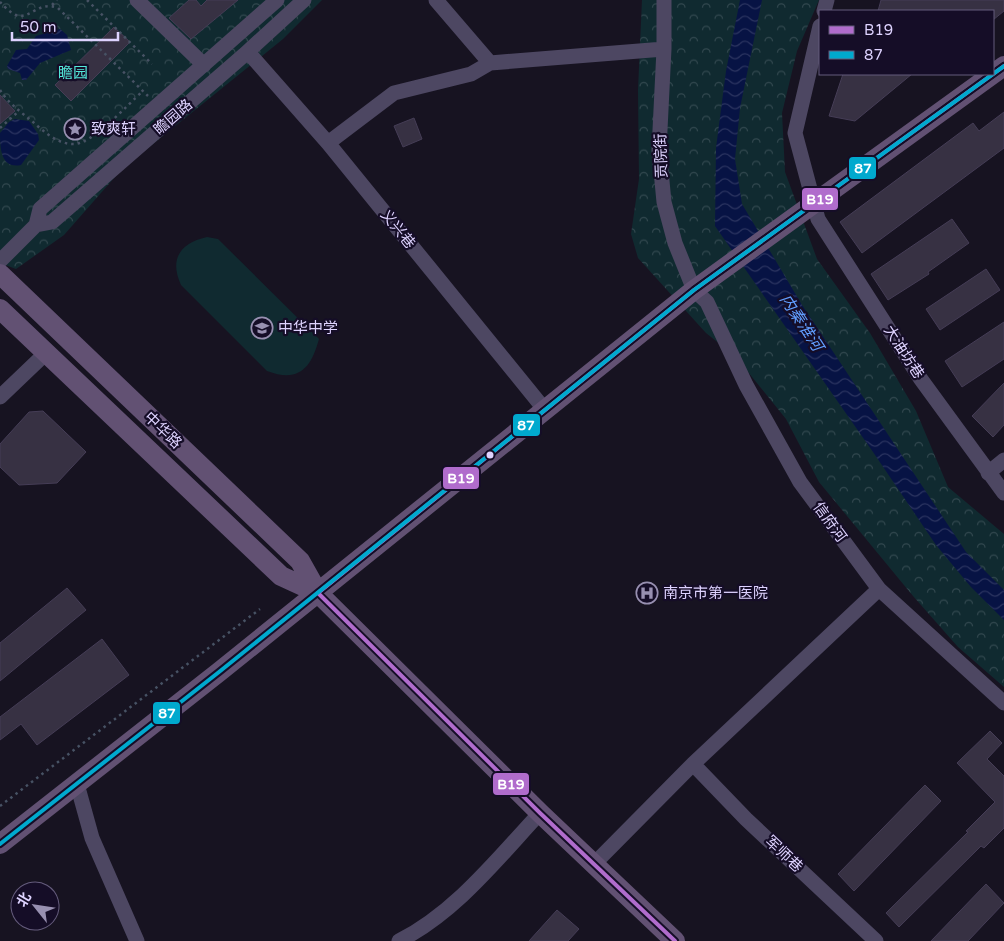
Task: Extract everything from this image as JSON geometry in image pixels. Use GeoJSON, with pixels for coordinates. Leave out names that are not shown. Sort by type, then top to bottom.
{"type":"FeatureCollection","features":[{"type":"Feature","properties":{"kind":"main road"},"geometry":{"type":"LineString","coordinates":[[0,844],[318,593],[545,410],[700,296],[715,275],[992,75]]}},
{"type":"Feature","properties":{"kind":"main road","name":"中华路"},"geometry":{"type":"LineString","coordinates":[[0,274],[300,561],[318,593],[540,813],[675,941]]}},
{"type":"Feature","properties":{"kind":"main road","name":"中华路"},"geometry":{"type":"LineString","coordinates":[[0,309],[281,576],[318,593]]}},
{"type":"Feature","properties":{"kind":"street"},"geometry":{"type":"LineString","coordinates":[[137,0],[204,65]]}},
{"type":"Feature","properties":{"kind":"street","name":"瞻园路"},"geometry":{"type":"LineString","coordinates":[[0,261],[36,225],[40,209],[277,0]]}},
{"type":"Feature","properties":{"kind":"street","name":"瞻园路"},"geometry":{"type":"LineString","coordinates":[[36,225],[52,222],[304,0]]}},
{"type":"Feature","properties":{"kind":"street"},"geometry":{"type":"LineString","coordinates":[[436,0],[490,63]]}},
{"type":"Feature","properties":{"kind":"street","name":"贡院街"},"geometry":{"type":"LineString","coordinates":[[664,0],[664,49],[659,150],[664,202],[675,243],[700,296]]}},
{"type":"Feature","properties":{"kind":"street"},"geometry":{"type":"LineString","coordinates":[[251,24],[247,29],[250,37],[256,40],[263,38]]}},
{"type":"Feature","properties":{"kind":"street","name":"大油坊巷"},"geometry":{"type":"LineString","coordinates":[[819,30],[795,133],[808,208],[818,219],[920,378],[1004,493]]}},
{"type":"Feature","properties":{"kind":"street","name":"义兴巷"},"geometry":{"type":"LineString","coordinates":[[231,41],[239,38],[244,41],[247,47],[246,53],[328,143],[545,410]]}},
{"type":"Feature","properties":{"kind":"street"},"geometry":{"type":"LineString","coordinates":[[328,143],[394,92],[471,74],[490,63],[664,49]]}},
{"type":"Feature","properties":{"kind":"street","name":"信府河"},"geometry":{"type":"LineString","coordinates":[[700,296],[746,385],[800,482],[879,589],[1004,703]]}},
{"type":"Feature","properties":{"kind":"street"},"geometry":{"type":"LineString","coordinates":[[0,397],[46,353]]}},
{"type":"Feature","properties":{"kind":"street"},"geometry":{"type":"LineString","coordinates":[[988,473],[1004,460]]}},
{"type":"Feature","properties":{"kind":"street"},"geometry":{"type":"LineString","coordinates":[[594,864],[693,764],[879,589]]}},
{"type":"Feature","properties":{"kind":"street","name":"军师巷"},"geometry":{"type":"LineString","coordinates":[[693,764],[746,818],[876,941]]}},
{"type":"Feature","properties":{"kind":"street"},"geometry":{"type":"LineString","coordinates":[[77,784],[92,838],[137,941]]}},
{"type":"Feature","properties":{"kind":"street"},"geometry":{"type":"LineString","coordinates":[[402,940],[420,931],[460,899],[540,813]]}},
{"type":"Feature","properties":{"kind":"path"},"geometry":{"type":"LineString","coordinates":[[52,5],[57,0]]}},
{"type":"Feature","properties":{"kind":"path"},"geometry":{"type":"LineString","coordinates":[[87,0],[152,64]]}},
{"type":"Feature","properties":{"kind":"path"},"geometry":{"type":"LineString","coordinates":[[0,2],[15,15],[21,15],[45,5],[52,5],[58,8],[143,91],[107,123],[80,143],[72,144],[54,139],[19,110],[0,90]]}},
{"type":"Feature","properties":{"kind":"path"},"geometry":{"type":"LineString","coordinates":[[0,128],[19,110]]}},
{"type":"Feature","properties":{"kind":"path"},"geometry":{"type":"LineString","coordinates":[[0,806],[260,609]]}},
{"type":"Feature","properties":{"kind":"green space","name":"瞻园"},"geometry":{"type":"Polygon","coordinates":[[[0,0],[322,0],[283,39],[122,169],[64,235],[16,269],[0,263],[0,0]]]}},
{"type":"Feature","properties":{"kind":"green space"},"geometry":{"type":"Polygon","coordinates":[[[642,0],[819,0],[797,51],[782,113],[785,172],[817,259],[870,333],[916,411],[948,487],[1004,534],[1004,687],[958,647],[913,596],[819,482],[786,419],[735,356],[706,333],[638,258],[631,234],[639,179],[638,90],[642,0]]]}},
{"type":"Feature","properties":{"kind":"green space"},"geometry":{"type":"Polygon","coordinates":[[[207,237],[218,239],[319,339],[312,358],[302,370],[288,375],[267,371],[181,285],[176,267],[179,253],[190,243],[207,237]]]}},
{"type":"Feature","properties":{"kind":"water","name":"内秦淮河"},"geometry":{"type":"Polygon","coordinates":[[[740,0],[762,0],[740,108],[735,159],[742,204],[802,305],[966,552],[1004,590],[1004,620],[971,587],[936,545],[715,226],[716,148],[726,71],[740,0]]]}},
{"type":"Feature","properties":{"kind":"water"},"geometry":{"type":"Polygon","coordinates":[[[60,29],[67,35],[71,50],[40,63],[26,80],[22,80],[20,73],[8,69],[7,66],[16,50],[27,49],[36,36],[60,29]]]}},
{"type":"Feature","properties":{"kind":"water"},"geometry":{"type":"Polygon","coordinates":[[[15,119],[29,121],[38,134],[39,140],[21,165],[9,164],[3,156],[0,145],[0,133],[9,122],[15,119]]]}},
{"type":"Feature","properties":{"kind":"building"},"geometry":{"type":"Polygon","coordinates":[[[189,0],[196,0],[201,6],[207,0],[238,0],[191,39],[169,18],[189,0]]]}},
{"type":"Feature","properties":{"kind":"building"},"geometry":{"type":"Polygon","coordinates":[[[881,0],[1004,0],[1004,11],[994,19],[994,10],[878,10],[881,0]]]}},
{"type":"Feature","properties":{"kind":"building"},"geometry":{"type":"Polygon","coordinates":[[[114,27],[130,42],[71,101],[55,85],[114,27]]]}},
{"type":"Feature","properties":{"kind":"building"},"geometry":{"type":"Polygon","coordinates":[[[843,75],[911,75],[855,121],[829,116],[843,75]]]}},
{"type":"Feature","properties":{"kind":"building"},"geometry":{"type":"Polygon","coordinates":[[[0,95],[15,111],[0,124],[0,95]]]}},
{"type":"Feature","properties":{"kind":"building"},"geometry":{"type":"Polygon","coordinates":[[[1004,112],[1004,148],[862,253],[840,222],[973,123],[979,131],[1004,112]]]}},
{"type":"Feature","properties":{"kind":"building"},"geometry":{"type":"Polygon","coordinates":[[[414,118],[422,139],[403,147],[394,126],[414,118]]]}},
{"type":"Feature","properties":{"kind":"building"},"geometry":{"type":"Polygon","coordinates":[[[952,219],[969,243],[928,272],[929,274],[888,300],[871,274],[952,219]]]}},
{"type":"Feature","properties":{"kind":"building"},"geometry":{"type":"Polygon","coordinates":[[[986,269],[1000,290],[940,330],[926,309],[986,269]]]}},
{"type":"Feature","properties":{"kind":"building"},"geometry":{"type":"Polygon","coordinates":[[[1004,322],[1004,359],[962,387],[945,361],[1004,322]]]}},
{"type":"Feature","properties":{"kind":"building"},"geometry":{"type":"Polygon","coordinates":[[[1004,383],[1004,425],[993,437],[972,416],[1004,383]]]}},
{"type":"Feature","properties":{"kind":"building"},"geometry":{"type":"Polygon","coordinates":[[[43,411],[86,452],[57,483],[19,485],[0,467],[0,444],[29,412],[43,411]]]}},
{"type":"Feature","properties":{"kind":"building"},"geometry":{"type":"Polygon","coordinates":[[[67,588],[86,610],[0,681],[0,643],[67,588]]]}},
{"type":"Feature","properties":{"kind":"building"},"geometry":{"type":"Polygon","coordinates":[[[102,639],[129,675],[37,745],[21,724],[0,740],[0,717],[102,639]]]}},
{"type":"Feature","properties":{"kind":"building"},"geometry":{"type":"Polygon","coordinates":[[[990,731],[1002,743],[987,759],[1004,776],[1004,828],[984,848],[981,846],[899,927],[886,913],[968,832],[966,831],[995,802],[957,763],[990,731]]]}},
{"type":"Feature","properties":{"kind":"building"},"geometry":{"type":"Polygon","coordinates":[[[925,785],[941,801],[854,891],[838,874],[925,785]]]}},
{"type":"Feature","properties":{"kind":"building"},"geometry":{"type":"Polygon","coordinates":[[[986,884],[1004,903],[968,941],[931,941],[986,884]]]}},
{"type":"Feature","properties":{"kind":"building"},"geometry":{"type":"Polygon","coordinates":[[[557,910],[579,929],[568,941],[529,941],[557,910]]]}},
{"type":"Feature","properties":{"kind":"transit line","name":"B19"},"geometry":{"type":"LineString","coordinates":[[994,73],[1004,66]]}},
{"type":"Feature","properties":{"kind":"transit line","name":"87"},"geometry":{"type":"LineString","coordinates":[[994,73],[1004,66]]}},
{"type":"Feature","properties":{"kind":"transit line","name":"B19"},"geometry":{"type":"LineString","coordinates":[[675,941],[540,813],[318,593],[694,290],[992,75]]}},
{"type":"Feature","properties":{"kind":"transit line","name":"87"},"geometry":{"type":"LineString","coordinates":[[0,844],[219,672],[694,290],[992,75]]}},
{"type":"Feature","properties":{"kind":"place","name":"致爽轩"},"geometry":{"type":"Point","coordinates":[75,129]}},
{"type":"Feature","properties":{"kind":"place","name":"中华中学"},"geometry":{"type":"Point","coordinates":[262,328]}},
{"type":"Feature","properties":{"kind":"place","name":"南京市第一医院"},"geometry":{"type":"Point","coordinates":[647,593]}}]}
